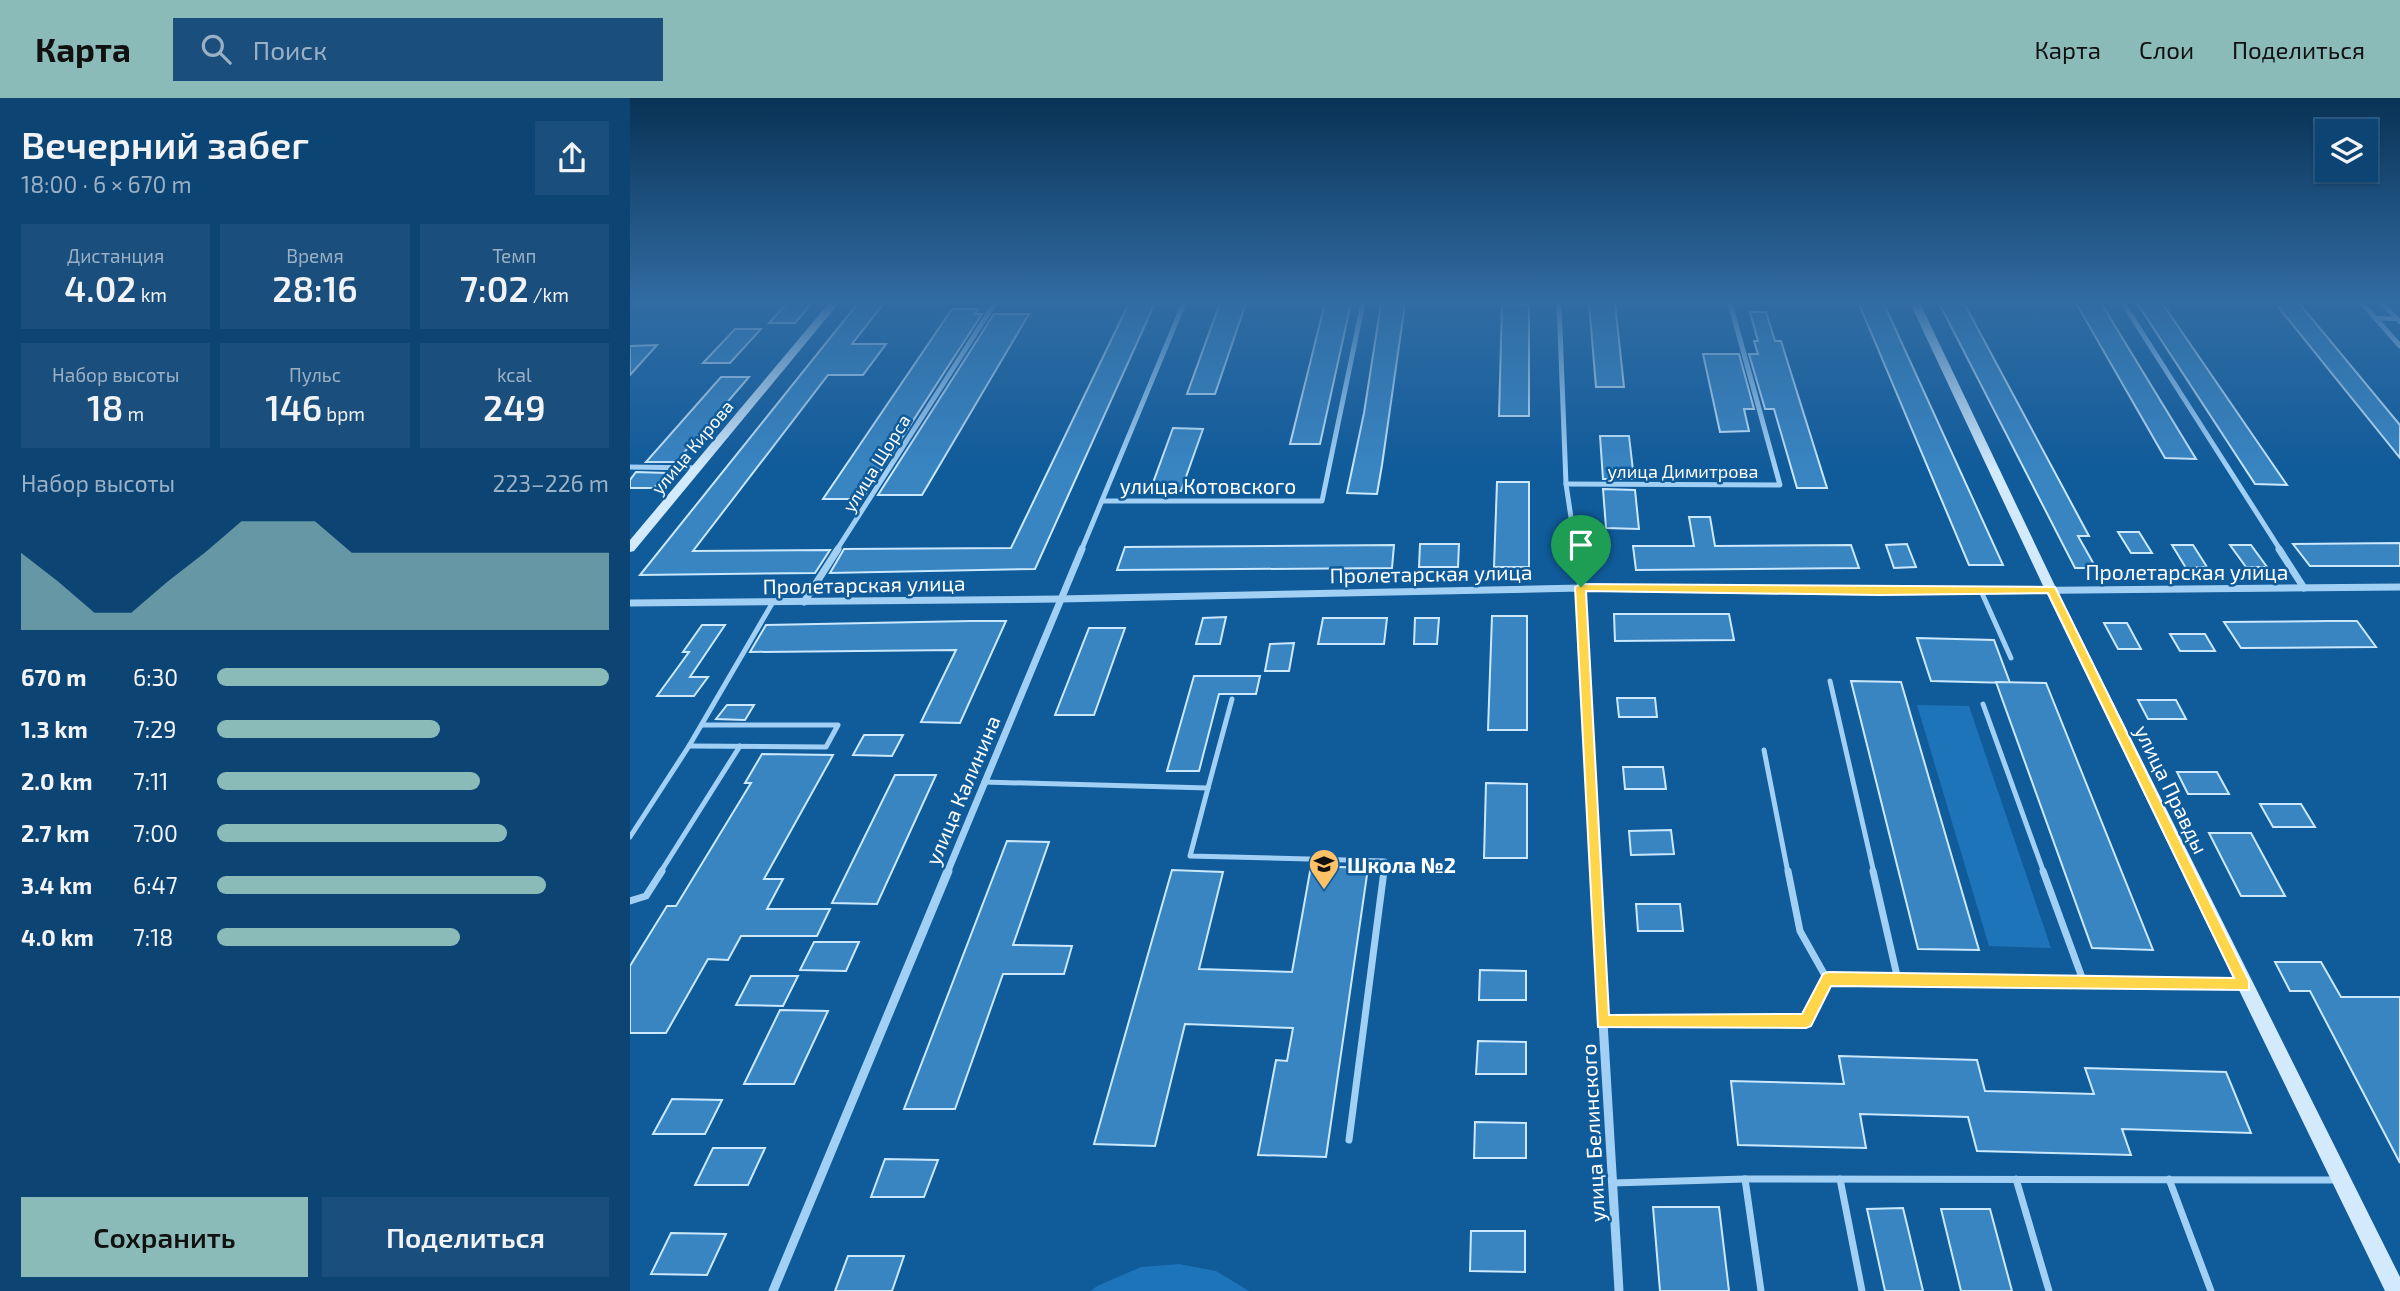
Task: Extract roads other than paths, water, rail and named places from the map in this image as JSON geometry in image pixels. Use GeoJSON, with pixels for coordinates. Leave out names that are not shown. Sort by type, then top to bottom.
{"type":"FeatureCollection","features":[{"type":"Feature","properties":{"kind":"street","name":"улица Кирова"},"geometry":{"type":"LineString","coordinates":[[630,548],[788,359]]}},
{"type":"Feature","properties":{"kind":"street","name":"улица Щорса"},"geometry":{"type":"LineString","coordinates":[[804,602],[959,359]]}},
{"type":"Feature","properties":{"kind":"street","name":"улица Калинина"},"geometry":{"type":"LineString","coordinates":[[773,1291],[1161,359]]}},
{"type":"Feature","properties":{"kind":"street","name":"улица Котовского"},"geometry":{"type":"LineString","coordinates":[[1102,501],[1322,501],[1351,359]]}},
{"type":"Feature","properties":{"kind":"street","name":"улица Белинского"},"geometry":{"type":"LineString","coordinates":[[1561,359],[1566,484],[1581,587],[1619,1291]]}},
{"type":"Feature","properties":{"kind":"street","name":"улица Димитрова"},"geometry":{"type":"LineString","coordinates":[[1566,484],[1780,485],[1745,359]]}},
{"type":"Feature","properties":{"kind":"street","name":"улица Правды"},"geometry":{"type":"LineString","coordinates":[[1941,359],[2051,590],[2396,1291]]}},
{"type":"Feature","properties":{"kind":"street"},"geometry":{"type":"LineString","coordinates":[[2158,359],[2304,588]]}},
{"type":"Feature","properties":{"kind":"street"},"geometry":{"type":"LineString","coordinates":[[630,467],[697,468]]}},
{"type":"Feature","properties":{"kind":"street","name":"Пролетарская улица"},"geometry":{"type":"LineString","coordinates":[[630,603],[1060,599],[1581,587],[1981,591],[2400,587]]}},
{"type":"Feature","properties":{"kind":"lane"},"geometry":{"type":"LineString","coordinates":[[1981,591],[2011,658]]}},
{"type":"Feature","properties":{"kind":"lane"},"geometry":{"type":"LineString","coordinates":[[630,837],[702,725],[773,602]]}},
{"type":"Feature","properties":{"kind":"lane"},"geometry":{"type":"LineString","coordinates":[[1830,681],[1898,980]]}},
{"type":"Feature","properties":{"kind":"lane"},"geometry":{"type":"LineString","coordinates":[[1232,699],[1190,856],[1385,861],[1349,1140]]}},
{"type":"Feature","properties":{"kind":"lane"},"geometry":{"type":"LineString","coordinates":[[1983,704],[2084,983]]}},
{"type":"Feature","properties":{"kind":"lane"},"geometry":{"type":"LineString","coordinates":[[689,746],[826,747],[838,725],[702,725]]}},
{"type":"Feature","properties":{"kind":"lane"},"geometry":{"type":"LineString","coordinates":[[630,901],[646,896],[740,746]]}},
{"type":"Feature","properties":{"kind":"lane"},"geometry":{"type":"LineString","coordinates":[[1765,750],[1800,931],[1828,979]]}},
{"type":"Feature","properties":{"kind":"lane"},"geometry":{"type":"LineString","coordinates":[[984,782],[1208,788]]}},
{"type":"Feature","properties":{"kind":"lane"},"geometry":{"type":"LineString","coordinates":[[1603,1022],[1806,1021],[1828,979]]}},
{"type":"Feature","properties":{"kind":"lane"},"geometry":{"type":"LineString","coordinates":[[1828,979],[2244,985]]}},
{"type":"Feature","properties":{"kind":"lane"},"geometry":{"type":"LineString","coordinates":[[1613,1183],[1745,1179],[2341,1180]]}},
{"type":"Feature","properties":{"kind":"lane"},"geometry":{"type":"LineString","coordinates":[[1745,1179],[1761,1291]]}},
{"type":"Feature","properties":{"kind":"lane"},"geometry":{"type":"LineString","coordinates":[[1840,1179],[1862,1291]]}},
{"type":"Feature","properties":{"kind":"lane"},"geometry":{"type":"LineString","coordinates":[[2017,1179],[2049,1291]]}},
{"type":"Feature","properties":{"kind":"lane"},"geometry":{"type":"LineString","coordinates":[[2169,1180],[2211,1291]]}},
{"type":"Feature","properties":{"kind":"place","name":"Школа №2"},"geometry":{"type":"Point","coordinates":[1324,891]}}]}
